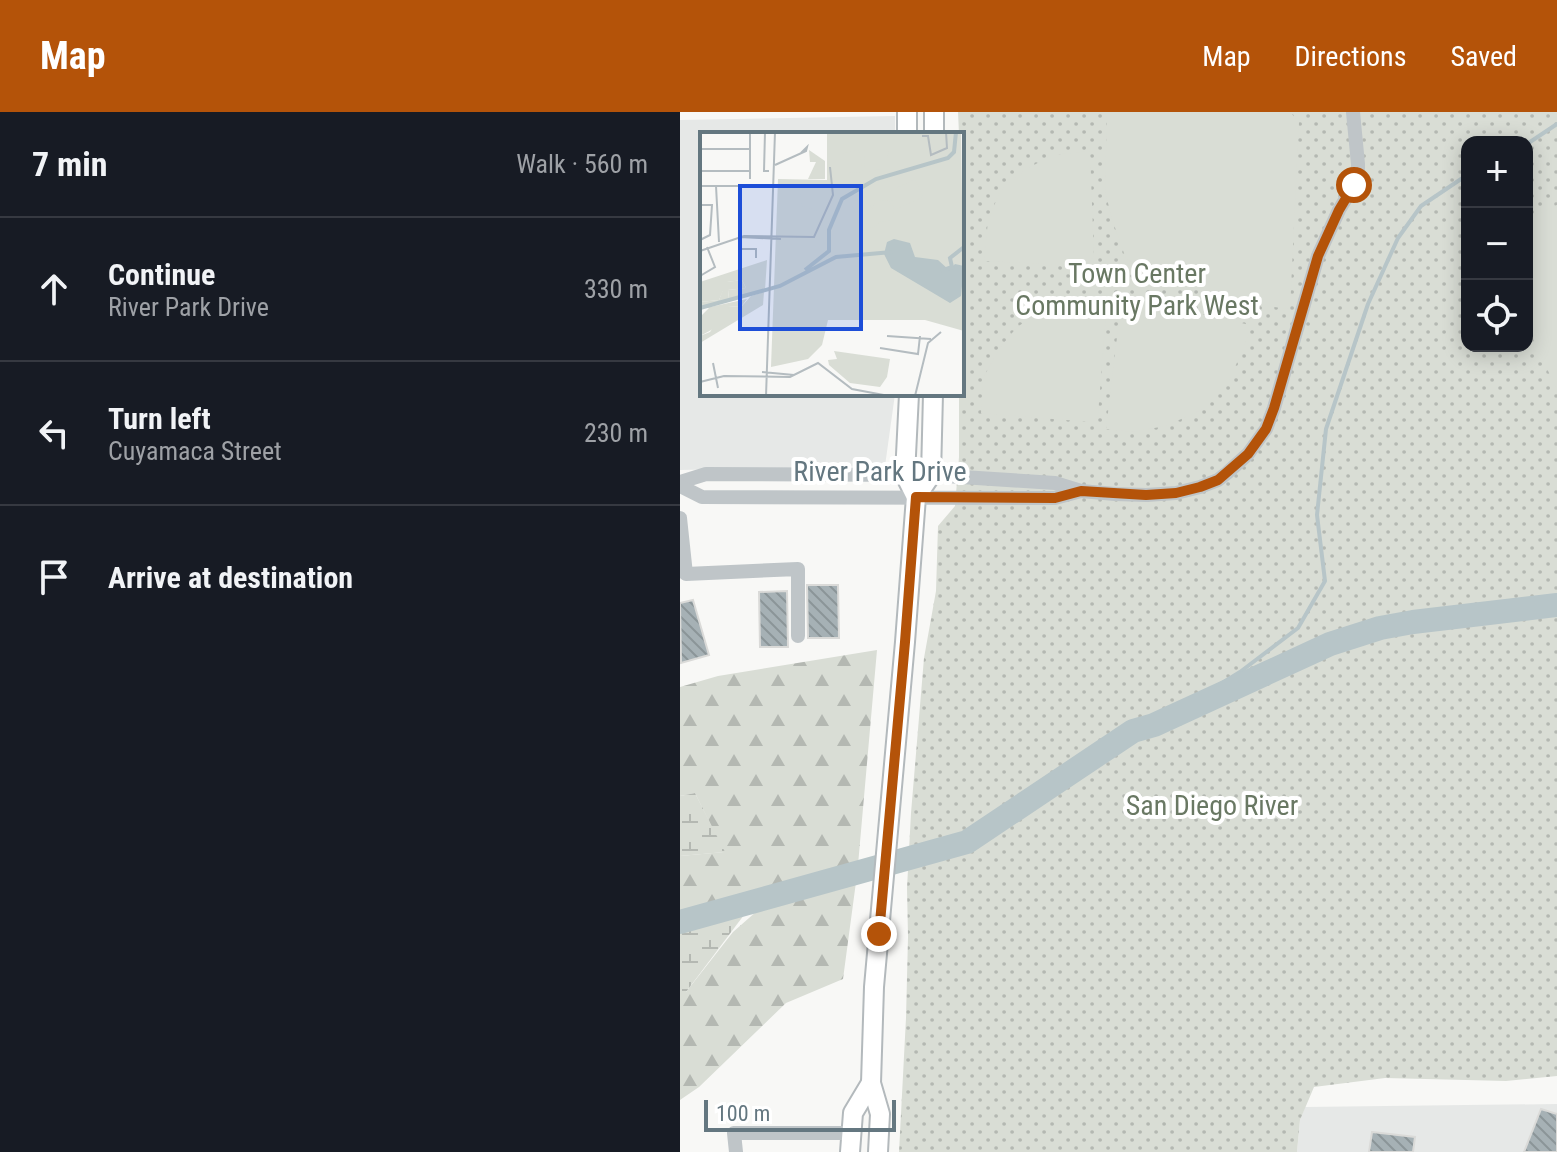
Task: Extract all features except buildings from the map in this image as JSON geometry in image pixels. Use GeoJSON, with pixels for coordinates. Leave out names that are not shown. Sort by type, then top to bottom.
{"type":"FeatureCollection","features":[{"type":"Feature","properties":{"kind":"main road"},"geometry":{"type":"LineString","coordinates":[[909,396],[905,475],[916,497]]}},
{"type":"Feature","properties":{"kind":"main road"},"geometry":{"type":"LineString","coordinates":[[878,1152],[880,1114],[871,1083],[874,987],[916,497],[931,475],[933,396]]}},
{"type":"Feature","properties":{"kind":"main road"},"geometry":{"type":"LineString","coordinates":[[850,1152],[853,1113],[871,1083]]}},
{"type":"Feature","properties":{"kind":"street","name":"River Park Drive"},"geometry":{"type":"LineString","coordinates":[[680,484],[706,474],[931,475],[1055,483],[1081,491],[1146,495],[1176,493],[1218,480],[1248,454],[1266,429],[1274,408],[1318,256],[1358,175],[1353,112]]}},
{"type":"Feature","properties":{"kind":"street","name":"River Park Drive"},"geometry":{"type":"LineString","coordinates":[[680,484],[702,497],[1055,498],[1081,491]]}},
{"type":"Feature","properties":{"kind":"street"},"geometry":{"type":"LineString","coordinates":[[680,518],[683,574],[798,569],[798,636]]}},
{"type":"Feature","properties":{"kind":"street"},"geometry":{"type":"LineString","coordinates":[[736,1152],[734,1133],[851,1133]]}},
{"type":"Feature","properties":{"kind":"shaded area"},"geometry":{"type":"Polygon","coordinates":[[[895,116],[895,132],[700,132],[700,396],[895,396],[885,466],[680,470],[680,120],[895,116]]]}},
{"type":"Feature","properties":{"kind":"shaded area"},"geometry":{"type":"Polygon","coordinates":[[[1557,1104],[1557,1152],[1297,1152],[1300,1120],[1305,1107],[1557,1104]]]}},
{"type":"Feature","properties":{"kind":"green space","name":"San Diego River"},"geometry":{"type":"Polygon","coordinates":[[[958,112],[1557,112],[1557,1076],[1506,1081],[1385,1078],[1314,1087],[1300,1120],[1297,1152],[899,1152],[906,1018],[907,888],[924,658],[936,591],[938,526],[955,506],[959,396],[964,396],[964,132],[959,132],[958,112]]]}},
{"type":"Feature","properties":{"kind":"green space"},"geometry":{"type":"Polygon","coordinates":[[[1107,112],[1291,113],[1299,122],[1290,309],[1258,305],[1159,279],[1126,259],[1105,191],[1107,112]]]}},
{"type":"Feature","properties":{"kind":"green space"},"geometry":{"type":"Polygon","coordinates":[[[1090,151],[1094,257],[1084,266],[984,261],[988,221],[1000,191],[1025,170],[1052,155],[1090,151]]]}},
{"type":"Feature","properties":{"kind":"green space"},"geometry":{"type":"Polygon","coordinates":[[[1557,205],[1557,390],[1533,339],[1533,216],[1557,205]]]}},
{"type":"Feature","properties":{"kind":"green space"},"geometry":{"type":"Polygon","coordinates":[[[1130,298],[1250,325],[1250,332],[1230,379],[1203,409],[1166,426],[1131,432],[1106,429],[1121,304],[1130,298]]]}},
{"type":"Feature","properties":{"kind":"green space"},"geometry":{"type":"Polygon","coordinates":[[[1069,304],[1107,305],[1098,414],[1090,422],[981,413],[983,378],[999,349],[1017,327],[1042,311],[1069,304]]]}},
{"type":"Feature","properties":{"kind":"green space"},"geometry":{"type":"Polygon","coordinates":[[[877,650],[858,865],[680,913],[680,856],[724,852],[695,793],[680,796],[680,687],[718,676],[877,650]]]}},
{"type":"Feature","properties":{"kind":"green space"},"geometry":{"type":"Polygon","coordinates":[[[695,793],[725,852],[680,856],[680,796],[695,793]]]}},
{"type":"Feature","properties":{"kind":"green space"},"geometry":{"type":"Polygon","coordinates":[[[856,882],[843,979],[786,1003],[699,1087],[680,1100],[680,992],[686,992],[733,932],[757,911],[856,882]]]}},
{"type":"Feature","properties":{"kind":"green space"},"geometry":{"type":"Polygon","coordinates":[[[747,911],[686,992],[680,992],[680,929],[747,911]]]}},
{"type":"Feature","properties":{"kind":"waterway"},"geometry":{"type":"LineString","coordinates":[[1533,140],[1557,124]]}},
{"type":"Feature","properties":{"kind":"waterway"},"geometry":{"type":"LineString","coordinates":[[1154,725],[1240,672],[1298,628],[1325,581],[1317,515],[1326,429],[1368,304],[1398,238],[1421,206],[1461,179]]}},
{"type":"Feature","properties":{"kind":"waterway","name":"San Diego River"},"geometry":{"type":"LineString","coordinates":[[680,922],[967,842],[1133,731],[1154,725],[1330,644],[1380,628],[1413,622],[1557,605]]}},
{"type":"Feature","properties":{"kind":"route"},"geometry":{"type":"LineString","coordinates":[[879,934],[916,497],[1055,498],[1081,491],[1146,495],[1176,493],[1218,480],[1248,454],[1266,429],[1318,256],[1354,185]]}},
{"type":"Feature","properties":{"kind":"park label","name":"Town Center Community Park West"},"geometry":{"type":"Point","coordinates":[1137,289]}}]}
